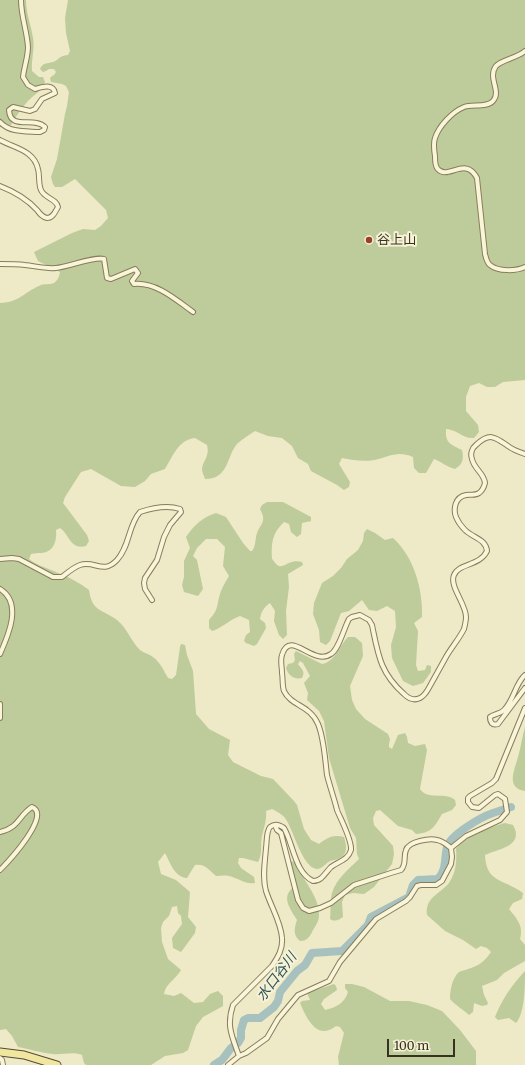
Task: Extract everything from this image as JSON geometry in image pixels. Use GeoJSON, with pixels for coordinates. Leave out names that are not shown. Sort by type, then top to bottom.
{"type":"FeatureCollection","features":[{"type":"Feature","properties":{"kind":"main road"},"geometry":{"type":"LineString","coordinates":[[0,1052],[24,1055],[57,1065]]}},
{"type":"Feature","properties":{"kind":"street"},"geometry":{"type":"LineString","coordinates":[[0,122],[5,127],[10,129],[40,132],[44,130],[46,127],[38,122],[17,122],[11,116],[9,110],[13,107],[30,112],[35,109],[42,99],[55,93],[53,88],[46,86],[35,89],[28,85],[23,78],[24,67],[28,54],[28,46],[21,10],[21,0]]}},
{"type":"Feature","properties":{"kind":"street"},"geometry":{"type":"LineString","coordinates":[[525,51],[519,56],[503,61],[496,66],[492,78],[496,94],[494,100],[491,103],[470,105],[458,110],[442,125],[435,138],[434,145],[437,168],[440,171],[449,172],[463,167],[472,170],[477,178],[485,254],[490,265],[495,268],[513,270],[525,267]]}},
{"type":"Feature","properties":{"kind":"street"},"geometry":{"type":"LineString","coordinates":[[0,140],[26,152],[32,157],[39,170],[41,191],[47,197],[56,202],[58,207],[49,218],[42,216],[29,203],[0,186]]}},
{"type":"Feature","properties":{"kind":"street"},"geometry":{"type":"LineString","coordinates":[[0,264],[56,268],[99,257],[104,259],[107,278],[111,279],[134,269],[138,273],[132,281],[134,284],[151,285],[169,295],[192,312]]}},
{"type":"Feature","properties":{"kind":"street"},"geometry":{"type":"LineString","coordinates":[[239,1056],[229,1026],[229,1019],[234,1005],[272,966],[282,947],[282,932],[266,890],[264,876],[268,832],[270,828],[275,825],[284,828],[296,860],[306,876],[313,881],[320,880],[329,869],[341,862],[349,854],[351,844],[341,820],[328,777],[320,730],[316,719],[310,711],[292,700],[285,692],[283,687],[281,661],[282,652],[289,646],[297,645],[316,657],[328,656],[335,650],[349,619],[360,615],[369,620],[372,625],[379,659],[387,676],[407,697],[415,700],[422,698],[460,635],[465,624],[465,610],[453,584],[453,576],[457,570],[483,558],[487,551],[484,543],[465,530],[459,523],[454,511],[454,506],[459,498],[466,495],[476,495],[480,493],[485,483],[483,475],[472,460],[472,451],[474,446],[489,437],[494,437],[498,438],[514,450],[525,454]]}},
{"type":"Feature","properties":{"kind":"street"},"geometry":{"type":"LineString","coordinates":[[0,559],[19,559],[58,578],[62,577],[80,564],[103,568],[108,567],[117,560],[123,552],[135,520],[140,512],[170,507],[178,508],[181,512],[170,525],[164,537],[157,560],[145,578],[145,589],[152,600]]}},
{"type":"Feature","properties":{"kind":"street"},"geometry":{"type":"LineString","coordinates":[[0,589],[8,596],[10,600],[12,617],[8,636],[0,654]]}},
{"type":"Feature","properties":{"kind":"street"},"geometry":{"type":"LineString","coordinates":[[525,675],[520,680],[504,711],[490,717],[492,724],[498,724],[525,688]]}},
{"type":"Feature","properties":{"kind":"street"},"geometry":{"type":"LineString","coordinates":[[0,704],[0,718]]}},
{"type":"Feature","properties":{"kind":"street"},"geometry":{"type":"LineString","coordinates":[[451,848],[466,836],[500,820],[507,812],[505,799],[498,794],[480,808],[472,807],[468,802],[468,798],[496,779],[525,708]]}},
{"type":"Feature","properties":{"kind":"street"},"geometry":{"type":"LineString","coordinates":[[0,832],[14,826],[32,807],[36,809],[36,820],[24,843],[0,870]]}},
{"type":"Feature","properties":{"kind":"street"},"geometry":{"type":"LineString","coordinates":[[275,825],[277,830],[281,832],[298,900],[303,908],[309,911],[331,903],[354,885],[401,870],[405,864],[406,850],[409,845],[414,842],[436,839],[451,848]]}},
{"type":"Feature","properties":{"kind":"street"},"geometry":{"type":"LineString","coordinates":[[228,1065],[239,1056],[268,1038],[278,1019],[298,995],[329,981],[340,962],[376,919],[406,901],[417,886],[436,885],[442,881],[451,864],[451,848]]}},
{"type":"Feature","properties":{"kind":"street"},"geometry":{"type":"LineString","coordinates":[[0,1058],[4,1065]]}},
{"type":"Feature","properties":{"kind":"green space"},"geometry":{"type":"Polygon","coordinates":[[[0,0],[26,0],[33,42],[32,71],[39,77],[43,77],[45,82],[40,90],[23,107],[11,125],[0,127],[0,0]]]}},
{"type":"Feature","properties":{"kind":"green space"},"geometry":{"type":"Polygon","coordinates":[[[68,0],[525,0],[525,380],[503,382],[495,387],[487,387],[479,383],[470,386],[466,397],[466,411],[478,425],[479,432],[474,438],[470,438],[450,429],[446,429],[447,440],[462,450],[463,459],[460,465],[455,469],[434,459],[426,473],[419,473],[414,468],[413,457],[402,454],[366,461],[342,458],[339,464],[350,482],[349,487],[344,490],[311,471],[308,464],[298,458],[292,446],[282,438],[268,436],[255,431],[237,444],[233,449],[226,466],[219,475],[213,478],[205,479],[202,469],[208,453],[207,445],[195,438],[189,439],[180,445],[165,469],[151,474],[145,481],[135,487],[121,486],[91,469],[81,472],[65,497],[63,503],[87,535],[89,541],[86,546],[77,546],[73,544],[60,528],[56,530],[54,545],[49,551],[31,554],[29,559],[39,565],[70,578],[89,590],[90,597],[95,606],[117,620],[140,650],[158,661],[168,678],[172,679],[176,675],[180,647],[181,644],[185,645],[193,671],[196,714],[209,729],[230,740],[228,755],[233,762],[261,776],[273,779],[297,805],[304,829],[311,840],[319,844],[333,836],[344,837],[346,850],[344,855],[317,869],[312,867],[302,855],[285,818],[272,809],[266,811],[266,820],[261,839],[258,862],[239,858],[238,863],[241,868],[254,877],[255,883],[245,882],[227,876],[216,876],[202,865],[195,865],[187,878],[183,877],[173,868],[165,853],[158,862],[161,874],[176,880],[190,892],[188,917],[196,927],[195,933],[181,952],[173,948],[172,938],[182,924],[177,906],[172,907],[169,916],[163,922],[161,928],[162,942],[168,959],[181,970],[168,984],[164,994],[174,996],[181,993],[194,1003],[203,1002],[210,994],[218,991],[223,996],[223,1006],[203,1017],[196,1026],[188,1050],[183,1053],[165,1056],[151,1065],[86,1065],[82,1055],[79,1054],[57,1054],[18,1047],[6,1029],[0,1030],[0,303],[17,299],[39,286],[52,284],[59,277],[60,272],[38,261],[34,252],[83,229],[95,230],[108,218],[106,210],[75,179],[62,187],[55,187],[51,177],[57,159],[69,92],[66,86],[51,82],[50,78],[56,72],[54,69],[49,69],[43,72],[40,69],[44,64],[53,62],[62,56],[68,55],[70,51],[66,33],[65,18],[68,0]]]}},
{"type":"Feature","properties":{"kind":"green space"},"geometry":{"type":"Polygon","coordinates":[[[267,502],[283,502],[311,517],[311,521],[302,523],[301,534],[297,537],[291,532],[289,524],[284,522],[277,530],[272,544],[272,559],[279,566],[297,561],[302,562],[303,565],[288,574],[289,587],[286,611],[287,635],[283,639],[279,635],[274,621],[275,611],[270,603],[263,610],[260,619],[265,623],[266,628],[257,644],[254,646],[244,641],[246,635],[250,632],[249,620],[240,616],[216,630],[212,631],[209,628],[209,620],[216,609],[221,591],[229,576],[223,566],[225,547],[217,539],[206,539],[197,548],[193,556],[197,560],[203,589],[198,596],[184,592],[182,585],[184,577],[184,561],[190,548],[186,537],[199,522],[216,513],[226,517],[243,543],[250,551],[252,551],[256,535],[263,521],[263,516],[260,509],[262,505],[267,502]]]}},
{"type":"Feature","properties":{"kind":"green space"},"geometry":{"type":"Polygon","coordinates":[[[367,529],[385,540],[393,538],[407,554],[416,574],[421,596],[422,617],[414,623],[418,631],[416,665],[418,671],[425,670],[427,665],[431,666],[431,672],[423,683],[413,686],[403,681],[392,658],[391,645],[396,627],[395,611],[387,606],[377,611],[369,610],[362,600],[349,611],[341,613],[330,641],[326,645],[320,642],[319,630],[313,614],[314,603],[322,583],[333,576],[347,559],[358,550],[367,529]]]}},
{"type":"Feature","properties":{"kind":"green space"},"geometry":{"type":"Polygon","coordinates":[[[348,637],[355,637],[362,643],[363,656],[350,686],[352,700],[356,709],[365,719],[388,734],[390,739],[389,747],[392,749],[398,735],[405,733],[408,743],[415,746],[425,744],[427,750],[420,789],[427,795],[451,797],[455,800],[456,805],[452,810],[442,814],[432,828],[426,832],[416,834],[412,830],[398,826],[380,810],[376,811],[373,818],[374,825],[393,846],[394,854],[392,864],[374,887],[364,894],[353,893],[345,895],[342,902],[343,917],[338,920],[332,920],[330,919],[331,899],[336,883],[359,859],[357,854],[356,838],[350,828],[329,758],[324,721],[319,711],[307,700],[308,693],[304,683],[310,676],[303,663],[300,661],[298,664],[303,672],[302,678],[292,676],[288,673],[286,668],[288,664],[293,663],[295,660],[294,654],[296,651],[322,664],[326,663],[334,657],[348,637]]]}},
{"type":"Feature","properties":{"kind":"green space"},"geometry":{"type":"Polygon","coordinates":[[[525,727],[525,791],[515,786],[513,777],[525,727]]]}},
{"type":"Feature","properties":{"kind":"green space"},"geometry":{"type":"Polygon","coordinates":[[[505,823],[513,825],[516,832],[516,838],[508,846],[485,855],[486,864],[492,876],[523,893],[522,899],[513,903],[509,909],[517,919],[520,926],[520,939],[525,945],[525,961],[504,973],[497,980],[482,986],[488,1003],[487,1005],[482,1006],[474,1003],[473,1012],[469,1015],[450,999],[453,981],[459,972],[479,965],[491,952],[487,948],[481,946],[476,949],[463,940],[445,931],[427,915],[427,909],[430,900],[449,883],[456,866],[456,849],[460,844],[478,833],[505,823]]]}},
{"type":"Feature","properties":{"kind":"green space"},"geometry":{"type":"Polygon","coordinates":[[[291,861],[294,862],[310,887],[318,908],[319,917],[317,923],[308,938],[303,941],[300,941],[295,934],[297,920],[291,911],[287,897],[291,889],[296,885],[291,867],[291,861]]]}},
{"type":"Feature","properties":{"kind":"green space"},"geometry":{"type":"Polygon","coordinates":[[[525,971],[524,999],[519,1019],[516,1023],[509,1018],[498,1020],[495,1017],[504,998],[525,971]]]}},
{"type":"Feature","properties":{"kind":"green space"},"geometry":{"type":"Polygon","coordinates":[[[334,984],[337,990],[324,999],[321,1004],[325,1010],[342,1002],[347,996],[348,992],[345,988],[345,984],[352,984],[364,987],[390,1001],[409,1001],[427,1005],[442,1011],[460,1030],[476,1051],[476,1065],[339,1065],[338,1057],[344,1033],[340,1027],[336,1026],[329,1030],[318,1030],[309,1021],[300,1003],[302,1001],[310,1000],[307,993],[334,984]]]}},
{"type":"Feature","properties":{"kind":"waterway","name":"水口谷川"},"geometry":{"type":"LineString","coordinates":[[214,1065],[222,1060],[231,1048],[238,1043],[241,1038],[241,1030],[244,1020],[248,1018],[260,1018],[274,1007],[278,1001],[280,992],[297,971],[305,965],[312,953],[342,951],[368,925],[371,917],[409,897],[413,885],[418,880],[438,879],[444,868],[447,847],[449,842],[454,837],[474,822],[488,815],[511,807]]}},
{"type":"Feature","properties":{"kind":"place","name":"谷上山"},"geometry":{"type":"Point","coordinates":[369,240]}}]}
